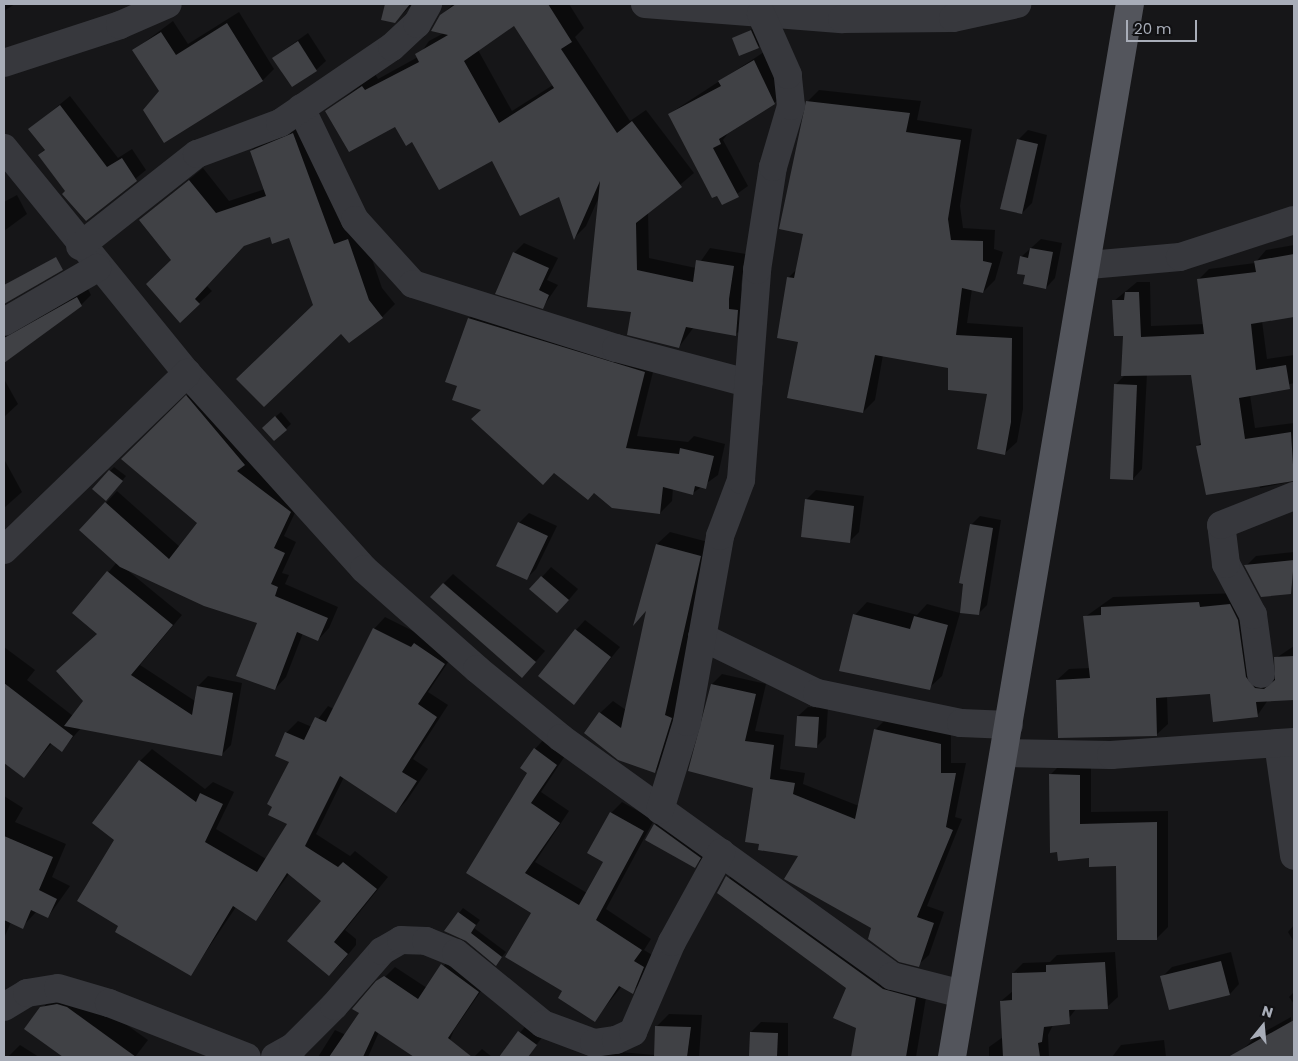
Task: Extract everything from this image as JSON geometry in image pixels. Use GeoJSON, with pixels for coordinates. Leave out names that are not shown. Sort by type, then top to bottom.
{"type":"FeatureCollection","features":[{"type":"Feature","properties":{"kind":"main road"},"geometry":{"type":"LineString","coordinates":[[952,1057],[1089,265],[1130,4]]}},
{"type":"Feature","properties":{"kind":"street"},"geometry":{"type":"LineString","coordinates":[[4,63],[120,25],[168,4]]}},
{"type":"Feature","properties":{"kind":"street"},"geometry":{"type":"LineString","coordinates":[[80,246],[197,154],[280,123],[392,47],[417,24],[428,4]]}},
{"type":"Feature","properties":{"kind":"street"},"geometry":{"type":"LineString","coordinates":[[645,4],[806,17],[953,18],[1017,4]]}},
{"type":"Feature","properties":{"kind":"street"},"geometry":{"type":"LineString","coordinates":[[660,810],[687,722],[720,536],[741,480],[748,383],[772,176],[791,106],[792,91],[780,51],[761,14]]}},
{"type":"Feature","properties":{"kind":"street"},"geometry":{"type":"LineString","coordinates":[[780,51],[806,17]]}},
{"type":"Feature","properties":{"kind":"street"},"geometry":{"type":"LineString","coordinates":[[300,108],[355,220],[413,284],[616,348],[748,383]]}},
{"type":"Feature","properties":{"kind":"street"},"geometry":{"type":"LineString","coordinates":[[4,148],[97,268],[187,373],[364,569],[561,738],[892,976],[962,994]]}},
{"type":"Feature","properties":{"kind":"street"},"geometry":{"type":"LineString","coordinates":[[1089,265],[1180,257],[1294,220]]}},
{"type":"Feature","properties":{"kind":"street"},"geometry":{"type":"LineString","coordinates":[[4,322],[97,268]]}},
{"type":"Feature","properties":{"kind":"street"},"geometry":{"type":"LineString","coordinates":[[4,550],[187,373]]}},
{"type":"Feature","properties":{"kind":"street"},"geometry":{"type":"LineString","coordinates":[[1261,674],[1253,615],[1226,564],[1221,525],[1294,496]]}},
{"type":"Feature","properties":{"kind":"street"},"geometry":{"type":"LineString","coordinates":[[702,637],[817,693],[961,723],[1009,725]]}},
{"type":"Feature","properties":{"kind":"street"},"geometry":{"type":"LineString","coordinates":[[1004,753],[1111,755],[1286,742],[1294,856]]}},
{"type":"Feature","properties":{"kind":"street"},"geometry":{"type":"LineString","coordinates":[[275,1057],[293,1047],[334,1006],[382,951],[401,940],[426,940],[456,954],[551,1028],[594,1043],[616,1040],[632,1032],[672,942],[722,853]]}},
{"type":"Feature","properties":{"kind":"street"},"geometry":{"type":"LineString","coordinates":[[4,1007],[27,992],[58,988],[109,1003],[247,1057]]}},
{"type":"Feature","properties":{"kind":"building"},"geometry":{"type":"Polygon","coordinates":[[[385,4],[410,4],[395,23],[381,20],[385,4]]]}},
{"type":"Feature","properties":{"kind":"building"},"geometry":{"type":"Polygon","coordinates":[[[456,4],[548,4],[572,42],[561,49],[617,133],[632,121],[682,187],[636,223],[637,270],[693,282],[696,260],[734,266],[729,309],[738,310],[736,336],[686,327],[679,348],[627,335],[631,312],[587,307],[600,181],[574,240],[559,197],[520,216],[492,161],[439,190],[412,142],[406,146],[395,127],[349,152],[325,111],[362,86],[365,90],[419,62],[415,54],[448,35],[431,31],[440,15],[456,4]],[[514,26],[464,61],[499,123],[554,88],[514,26]]]}},
{"type":"Feature","properties":{"kind":"building"},"geometry":{"type":"Polygon","coordinates":[[[227,23],[263,81],[164,143],[143,110],[159,91],[132,50],[161,32],[176,55],[227,23]]]}},
{"type":"Feature","properties":{"kind":"building"},"geometry":{"type":"Polygon","coordinates":[[[751,30],[759,48],[739,56],[732,38],[751,30]]]}},
{"type":"Feature","properties":{"kind":"building"},"geometry":{"type":"Polygon","coordinates":[[[298,41],[317,71],[292,87],[272,58],[298,41]]]}},
{"type":"Feature","properties":{"kind":"building"},"geometry":{"type":"Polygon","coordinates":[[[754,60],[775,104],[719,139],[721,144],[713,148],[739,197],[722,205],[717,196],[712,198],[668,114],[721,86],[718,81],[754,60]]]}},
{"type":"Feature","properties":{"kind":"building"},"geometry":{"type":"Polygon","coordinates":[[[806,101],[910,113],[906,132],[961,140],[948,219],[951,240],[983,241],[983,261],[992,263],[983,293],[962,288],[956,335],[1012,338],[1011,422],[1005,455],[977,449],[987,394],[948,390],[948,368],[875,355],[863,413],[787,398],[798,342],[777,338],[787,277],[794,278],[803,234],[779,229],[806,101]]]}},
{"type":"Feature","properties":{"kind":"building"},"geometry":{"type":"Polygon","coordinates":[[[60,105],[107,167],[122,158],[137,181],[86,221],[62,194],[65,191],[38,155],[45,150],[28,129],[60,105]]]}},
{"type":"Feature","properties":{"kind":"building"},"geometry":{"type":"Polygon","coordinates":[[[293,133],[334,244],[348,239],[369,300],[383,318],[349,343],[341,334],[264,407],[236,379],[313,305],[289,238],[272,244],[270,237],[244,246],[195,299],[200,304],[180,323],[146,284],[171,260],[139,220],[189,180],[216,213],[266,196],[250,151],[293,133]]]}},
{"type":"Feature","properties":{"kind":"building"},"geometry":{"type":"Polygon","coordinates":[[[1017,139],[1038,144],[1022,214],[1000,209],[1017,139]]]}},
{"type":"Feature","properties":{"kind":"building"},"geometry":{"type":"Polygon","coordinates":[[[1030,248],[1053,252],[1046,289],[1023,284],[1025,275],[1017,274],[1020,256],[1028,258],[1030,248]]]}},
{"type":"Feature","properties":{"kind":"building"},"geometry":{"type":"Polygon","coordinates":[[[513,252],[549,268],[539,290],[549,295],[543,309],[495,294],[513,252]]]}},
{"type":"Feature","properties":{"kind":"building"},"geometry":{"type":"Polygon","coordinates":[[[1294,254],[1294,317],[1251,324],[1256,370],[1286,365],[1290,389],[1239,398],[1245,439],[1291,432],[1294,481],[1206,495],[1196,446],[1201,445],[1191,375],[1121,376],[1123,336],[1114,336],[1112,300],[1124,300],[1125,292],[1139,292],[1141,337],[1204,334],[1197,279],[1256,272],[1254,261],[1294,254]]]}},
{"type":"Feature","properties":{"kind":"building"},"geometry":{"type":"Polygon","coordinates":[[[56,257],[63,270],[4,304],[4,285],[56,257]]]}},
{"type":"Feature","properties":{"kind":"building"},"geometry":{"type":"Polygon","coordinates":[[[77,297],[82,306],[4,363],[4,338],[77,297]]]}},
{"type":"Feature","properties":{"kind":"building"},"geometry":{"type":"Polygon","coordinates":[[[468,318],[645,372],[626,448],[679,454],[680,448],[714,456],[706,489],[695,486],[693,495],[663,487],[660,514],[612,508],[594,493],[588,500],[554,473],[543,485],[471,419],[481,410],[452,400],[457,386],[445,382],[468,318]]]}},
{"type":"Feature","properties":{"kind":"building"},"geometry":{"type":"Polygon","coordinates":[[[1114,384],[1137,385],[1133,480],[1110,479],[1114,384]]]}},
{"type":"Feature","properties":{"kind":"building"},"geometry":{"type":"Polygon","coordinates":[[[186,395],[245,465],[237,471],[291,512],[274,548],[285,553],[271,584],[278,587],[275,596],[328,618],[318,641],[297,632],[275,690],[236,676],[257,623],[204,606],[120,567],[79,530],[105,502],[169,559],[197,523],[121,459],[186,395]]]}},
{"type":"Feature","properties":{"kind":"building"},"geometry":{"type":"Polygon","coordinates":[[[275,416],[287,430],[274,441],[262,428],[275,416]]]}},
{"type":"Feature","properties":{"kind":"building"},"geometry":{"type":"Polygon","coordinates":[[[109,470],[123,481],[106,501],[92,489],[109,470]]]}},
{"type":"Feature","properties":{"kind":"building"},"geometry":{"type":"Polygon","coordinates":[[[805,499],[854,506],[850,543],[801,537],[805,499]]]}},
{"type":"Feature","properties":{"kind":"building"},"geometry":{"type":"Polygon","coordinates":[[[518,522],[548,536],[527,580],[496,566],[518,522]]]}},
{"type":"Feature","properties":{"kind":"building"},"geometry":{"type":"Polygon","coordinates":[[[970,524],[993,528],[979,615],[960,613],[963,584],[959,583],[970,524]]]}},
{"type":"Feature","properties":{"kind":"building"},"geometry":{"type":"Polygon","coordinates":[[[656,544],[701,556],[665,715],[672,718],[655,773],[618,760],[584,733],[599,712],[621,728],[646,611],[633,626],[656,544]]]}},
{"type":"Feature","properties":{"kind":"building"},"geometry":{"type":"Polygon","coordinates":[[[1294,560],[1291,594],[1261,597],[1244,565],[1294,560]]]}},
{"type":"Feature","properties":{"kind":"building"},"geometry":{"type":"Polygon","coordinates":[[[107,571],[173,625],[131,675],[192,715],[197,686],[233,693],[222,756],[64,726],[83,701],[56,671],[97,634],[72,613],[107,571]]]}},
{"type":"Feature","properties":{"kind":"building"},"geometry":{"type":"Polygon","coordinates":[[[541,576],[569,600],[557,613],[529,589],[541,576]]]}},
{"type":"Feature","properties":{"kind":"building"},"geometry":{"type":"Polygon","coordinates":[[[443,583],[536,662],[522,678],[430,597],[443,583]]]}},
{"type":"Feature","properties":{"kind":"building"},"geometry":{"type":"Polygon","coordinates":[[[1199,602],[1200,607],[1230,604],[1238,620],[1246,677],[1255,688],[1264,689],[1275,680],[1274,657],[1294,656],[1294,700],[1256,702],[1258,717],[1213,722],[1210,694],[1156,698],[1157,736],[1058,738],[1056,680],[1090,678],[1083,616],[1101,615],[1101,607],[1199,602]]]}},
{"type":"Feature","properties":{"kind":"building"},"geometry":{"type":"Polygon","coordinates":[[[853,614],[910,629],[914,616],[948,625],[930,690],[839,671],[853,614]]]}},
{"type":"Feature","properties":{"kind":"building"},"geometry":{"type":"Polygon","coordinates":[[[373,628],[411,647],[414,643],[445,664],[418,704],[437,717],[402,772],[417,781],[396,813],[340,776],[305,846],[338,867],[343,862],[377,889],[334,942],[348,954],[329,976],[287,941],[321,901],[287,873],[256,921],[233,906],[191,976],[115,932],[118,926],[77,901],[114,840],[92,823],[139,760],[196,802],[200,793],[223,804],[205,842],[257,872],[287,824],[268,815],[272,807],[267,804],[289,762],[275,756],[285,732],[304,740],[315,717],[326,722],[373,628]]]}},
{"type":"Feature","properties":{"kind":"building"},"geometry":{"type":"Polygon","coordinates":[[[575,629],[611,657],[574,705],[538,676],[575,629]]]}},
{"type":"Feature","properties":{"kind":"building"},"geometry":{"type":"Polygon","coordinates":[[[4,683],[73,736],[62,752],[50,743],[24,778],[4,763],[4,683]]]}},
{"type":"Feature","properties":{"kind":"building"},"geometry":{"type":"Polygon","coordinates":[[[711,684],[756,694],[745,741],[774,745],[770,779],[795,783],[793,794],[855,819],[874,729],[941,744],[941,773],[956,773],[946,827],[953,830],[917,917],[934,923],[919,967],[899,962],[868,939],[871,928],[784,879],[798,856],[758,850],[759,844],[745,842],[753,788],[688,771],[711,684]]]}},
{"type":"Feature","properties":{"kind":"building"},"geometry":{"type":"Polygon","coordinates":[[[797,716],[819,717],[817,748],[795,746],[797,716]]]}},
{"type":"Feature","properties":{"kind":"building"},"geometry":{"type":"Polygon","coordinates":[[[534,748],[557,765],[531,803],[560,823],[525,873],[579,905],[603,862],[587,853],[610,812],[644,831],[596,920],[642,950],[634,961],[644,967],[633,994],[619,986],[595,1022],[558,998],[562,991],[505,957],[531,913],[466,873],[527,773],[520,768],[534,748]]]}},
{"type":"Feature","properties":{"kind":"building"},"geometry":{"type":"Polygon","coordinates":[[[1049,774],[1080,775],[1080,824],[1157,822],[1157,940],[1117,940],[1116,866],[1089,867],[1089,858],[1058,861],[1057,852],[1050,853],[1049,774]]]}},
{"type":"Feature","properties":{"kind":"building"},"geometry":{"type":"Polygon","coordinates":[[[654,824],[701,858],[695,868],[645,840],[654,824]]]}},
{"type":"Feature","properties":{"kind":"building"},"geometry":{"type":"Polygon","coordinates":[[[4,836],[53,857],[39,890],[57,899],[48,918],[31,910],[23,929],[4,920],[4,836]]]}},
{"type":"Feature","properties":{"kind":"building"},"geometry":{"type":"Polygon","coordinates":[[[726,876],[883,989],[916,998],[906,1057],[851,1057],[856,1028],[833,1018],[846,988],[717,893],[726,876]]]}},
{"type":"Feature","properties":{"kind":"building"},"geometry":{"type":"Polygon","coordinates":[[[458,912],[476,925],[471,933],[502,957],[496,966],[466,941],[444,931],[458,912]]]}},
{"type":"Feature","properties":{"kind":"building"},"geometry":{"type":"Polygon","coordinates":[[[1221,961],[1230,995],[1169,1010],[1160,976],[1221,961]]]}},
{"type":"Feature","properties":{"kind":"building"},"geometry":{"type":"Polygon","coordinates":[[[1105,962],[1108,1009],[1069,1010],[1070,1024],[1044,1027],[1042,1042],[1038,1043],[1040,1057],[1003,1057],[1000,1001],[1012,1000],[1012,973],[1046,972],[1046,965],[1105,962]]]}},
{"type":"Feature","properties":{"kind":"building"},"geometry":{"type":"Polygon","coordinates":[[[441,964],[479,992],[448,1038],[472,1057],[414,1057],[375,1031],[363,1057],[329,1057],[359,1013],[352,1009],[376,981],[384,976],[418,999],[441,964]]]}},
{"type":"Feature","properties":{"kind":"building"},"geometry":{"type":"Polygon","coordinates":[[[57,1004],[67,1007],[136,1057],[63,1057],[24,1029],[40,1007],[57,1004]]]}},
{"type":"Feature","properties":{"kind":"building"},"geometry":{"type":"Polygon","coordinates":[[[1294,1020],[1294,1057],[1228,1057],[1294,1020]]]}},
{"type":"Feature","properties":{"kind":"building"},"geometry":{"type":"Polygon","coordinates":[[[655,1026],[691,1027],[687,1057],[654,1057],[655,1026]]]}},
{"type":"Feature","properties":{"kind":"building"},"geometry":{"type":"Polygon","coordinates":[[[518,1031],[537,1045],[528,1057],[499,1057],[518,1031]]]}},
{"type":"Feature","properties":{"kind":"building"},"geometry":{"type":"Polygon","coordinates":[[[750,1032],[778,1033],[777,1057],[749,1056],[750,1032]]]}}]}
